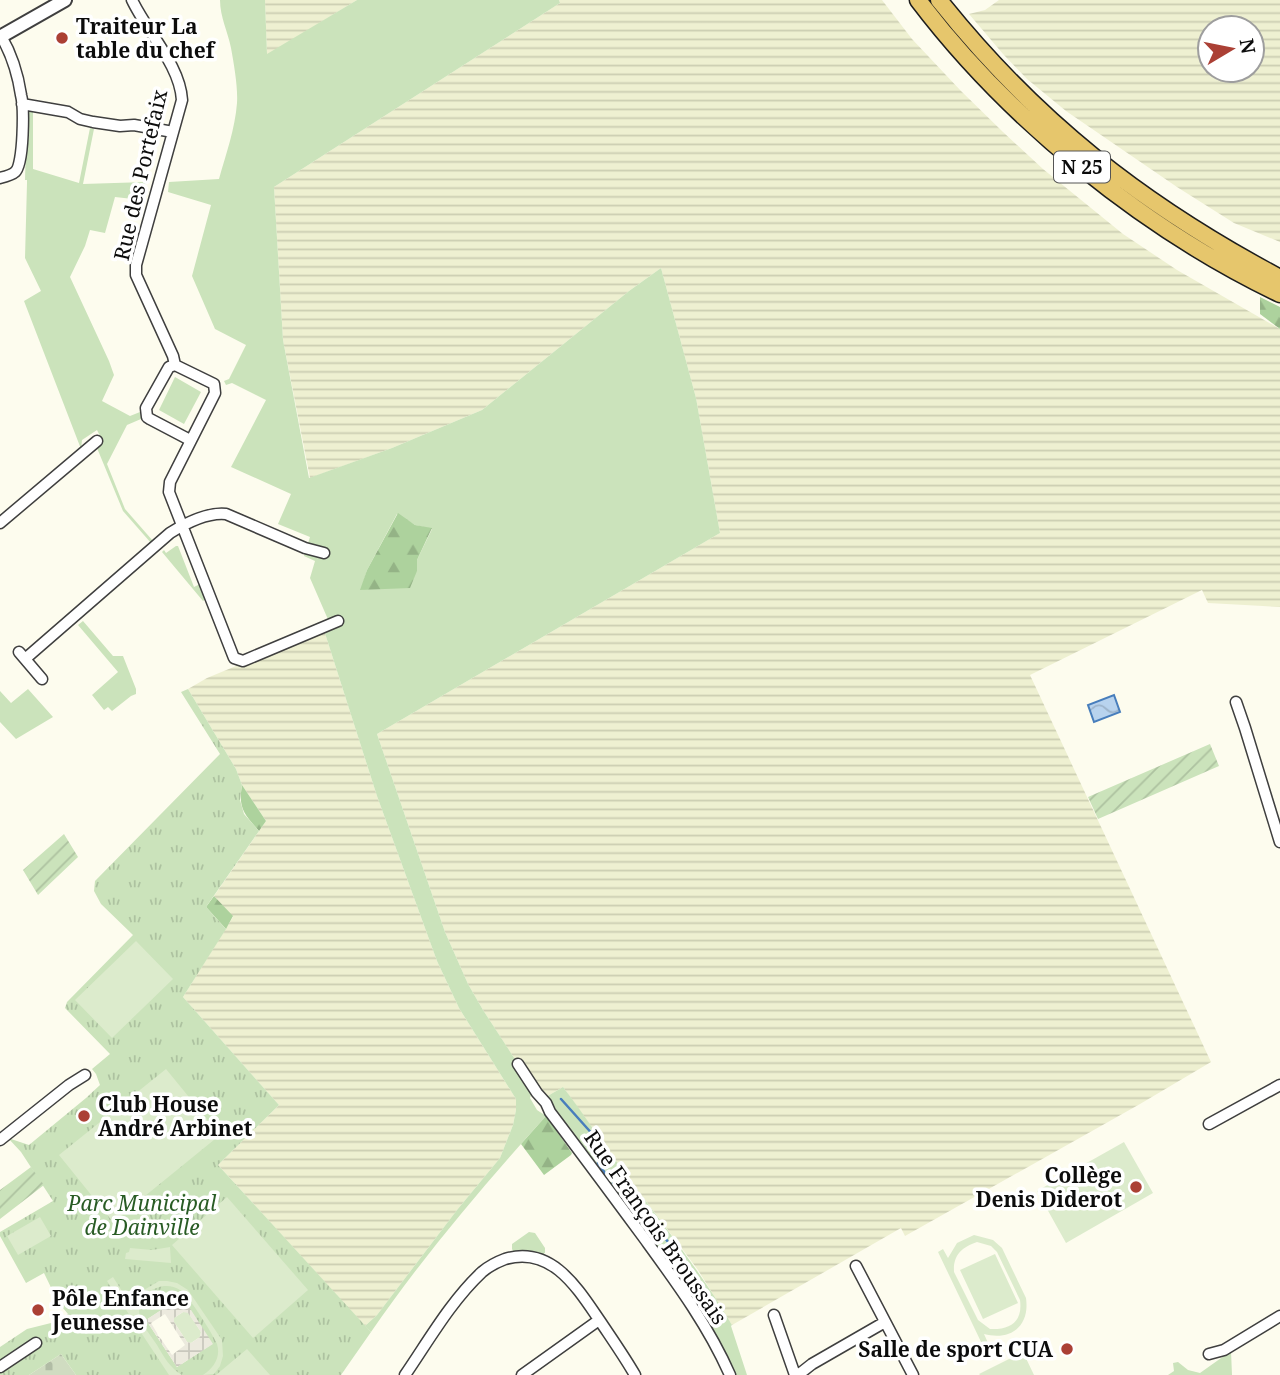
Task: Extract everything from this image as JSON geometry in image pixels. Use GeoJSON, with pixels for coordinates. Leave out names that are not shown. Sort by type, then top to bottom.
{"type":"FeatureCollection","features":[{"type":"Feature","properties":{"kind":"highway","name":"N 25"},"geometry":{"type":"LineString","coordinates":[[918,0],[1004,98],[1094,177],[1167,229],[1280,294]]}},
{"type":"Feature","properties":{"kind":"highway","name":"N 25"},"geometry":{"type":"LineString","coordinates":[[939,0],[1020,92],[1096,160],[1179,220],[1280,278]]}},
{"type":"Feature","properties":{"kind":"street"},"geometry":{"type":"LineString","coordinates":[[0,178],[16,172],[21,160],[23,104],[8,51],[1,37],[42,6],[65,0]]}},
{"type":"Feature","properties":{"kind":"street","name":"Rue des Portefaix"},"geometry":{"type":"LineString","coordinates":[[132,0],[174,70],[181,87],[182,100],[136,265],[136,275],[175,365]]}},
{"type":"Feature","properties":{"kind":"street"},"geometry":{"type":"LineString","coordinates":[[23,104],[68,112],[93,122],[134,125],[173,132]]}},
{"type":"Feature","properties":{"kind":"street"},"geometry":{"type":"LineString","coordinates":[[190,440],[150,419],[146,414],[146,408],[169,367],[175,365],[214,384],[215,387],[213,397],[170,482],[169,492],[234,658],[243,661],[338,621]]}},
{"type":"Feature","properties":{"kind":"street"},"geometry":{"type":"LineString","coordinates":[[0,523],[97,441]]}},
{"type":"Feature","properties":{"kind":"street"},"geometry":{"type":"LineString","coordinates":[[42,679],[22,656],[182,526],[213,514],[226,514],[324,554]]}},
{"type":"Feature","properties":{"kind":"street"},"geometry":{"type":"LineString","coordinates":[[1236,702],[1280,842]]}},
{"type":"Feature","properties":{"kind":"street","name":"Rue François Broussais"},"geometry":{"type":"LineString","coordinates":[[517,1064],[695,1311],[730,1375]]}},
{"type":"Feature","properties":{"kind":"street"},"geometry":{"type":"LineString","coordinates":[[4,1136],[85,1075]]}},
{"type":"Feature","properties":{"kind":"street"},"geometry":{"type":"LineString","coordinates":[[1209,1124],[1280,1085]]}},
{"type":"Feature","properties":{"kind":"street"},"geometry":{"type":"LineString","coordinates":[[405,1375],[462,1294],[482,1271],[509,1258],[528,1256],[546,1262],[569,1279],[635,1375]]}},
{"type":"Feature","properties":{"kind":"street"},"geometry":{"type":"LineString","coordinates":[[856,1266],[913,1375]]}},
{"type":"Feature","properties":{"kind":"street"},"geometry":{"type":"LineString","coordinates":[[774,1315],[797,1375],[885,1322]]}},
{"type":"Feature","properties":{"kind":"street"},"geometry":{"type":"LineString","coordinates":[[1209,1354],[1224,1350],[1280,1316]]}},
{"type":"Feature","properties":{"kind":"street"},"geometry":{"type":"LineString","coordinates":[[522,1375],[599,1320]]}},
{"type":"Feature","properties":{"kind":"street"},"geometry":{"type":"LineString","coordinates":[[0,1367],[36,1343]]}},
{"type":"Feature","properties":{"kind":"green space"},"geometry":{"type":"Polygon","coordinates":[[[220,0],[265,0],[267,54],[357,0],[559,0],[560,3],[274,187],[283,340],[309,478],[392,448],[482,410],[661,268],[696,398],[720,533],[377,734],[445,932],[468,984],[537,1093],[530,1098],[537,1110],[546,1116],[455,1221],[371,1332],[365,1326],[377,1315],[500,1158],[513,1125],[516,1099],[459,1008],[437,961],[377,796],[323,627],[330,624],[310,578],[315,561],[304,556],[310,537],[278,524],[291,494],[231,467],[266,400],[232,383],[226,385],[224,381],[229,379],[246,345],[215,329],[192,276],[211,205],[168,192],[169,182],[219,179],[227,151],[236,113],[237,90],[231,48],[220,0]],[[397,514],[367,570],[361,590],[417,571],[417,560],[432,529],[415,525],[397,514]]]}},
{"type":"Feature","properties":{"kind":"green space"},"geometry":{"type":"Polygon","coordinates":[[[265,0],[357,0],[267,55],[265,0]]]}},
{"type":"Feature","properties":{"kind":"green space"},"geometry":{"type":"Polygon","coordinates":[[[559,0],[882,0],[912,39],[961,91],[1043,169],[1123,234],[1177,270],[1280,329],[1280,607],[1208,603],[1202,590],[1030,675],[1211,1062],[905,1236],[901,1228],[732,1325],[698,1270],[563,1087],[546,1097],[518,1064],[483,1010],[445,932],[377,734],[720,533],[696,398],[661,268],[482,410],[392,448],[310,478],[283,340],[274,187],[560,3],[559,0]]]}},
{"type":"Feature","properties":{"kind":"green space"},"geometry":{"type":"Polygon","coordinates":[[[999,0],[1280,0],[1280,242],[1234,223],[1066,111],[1027,79],[969,14],[985,10],[999,0]]]}},
{"type":"Feature","properties":{"kind":"green space"},"geometry":{"type":"Polygon","coordinates":[[[27,105],[33,106],[33,169],[79,183],[90,128],[94,129],[83,184],[146,182],[142,200],[115,197],[105,233],[90,230],[70,277],[114,375],[102,401],[130,416],[140,412],[141,419],[127,425],[107,464],[125,509],[153,541],[151,543],[123,511],[97,448],[103,442],[97,430],[82,440],[81,449],[24,301],[41,291],[25,258],[27,105]]]}},
{"type":"Feature","properties":{"kind":"green space"},"geometry":{"type":"Polygon","coordinates":[[[1260,297],[1280,307],[1280,329],[1260,314],[1260,297]]]}},
{"type":"Feature","properties":{"kind":"green space"},"geometry":{"type":"Polygon","coordinates":[[[175,377],[201,392],[184,424],[159,410],[175,377]]]}},
{"type":"Feature","properties":{"kind":"green space"},"geometry":{"type":"Polygon","coordinates":[[[398,513],[415,525],[432,528],[417,560],[417,571],[410,588],[360,590],[367,570],[398,513]]]}},
{"type":"Feature","properties":{"kind":"green space"},"geometry":{"type":"Polygon","coordinates":[[[176,546],[194,587],[202,583],[207,598],[203,601],[162,552],[164,550],[166,553],[176,546]]]}},
{"type":"Feature","properties":{"kind":"green space"},"geometry":{"type":"Polygon","coordinates":[[[83,621],[113,656],[123,656],[136,689],[136,694],[112,711],[108,707],[104,710],[92,695],[118,672],[78,625],[83,621]]]}},
{"type":"Feature","properties":{"kind":"green space"},"geometry":{"type":"Polygon","coordinates":[[[323,627],[377,796],[437,961],[459,1008],[516,1099],[513,1125],[500,1158],[377,1315],[365,1326],[218,1165],[279,1105],[183,997],[233,917],[214,896],[266,821],[242,785],[236,769],[188,689],[236,666],[238,661],[323,627]]]}},
{"type":"Feature","properties":{"kind":"green space"},"geometry":{"type":"Polygon","coordinates":[[[28,689],[53,717],[16,739],[0,722],[0,691],[11,703],[28,689]]]}},
{"type":"Feature","properties":{"kind":"green space","name":"Parc Municipal de Dainville"},"geometry":{"type":"Polygon","coordinates":[[[188,689],[236,769],[242,785],[240,800],[244,814],[259,831],[206,907],[226,929],[183,997],[279,1105],[218,1165],[371,1332],[341,1375],[76,1375],[61,1354],[29,1375],[0,1375],[0,1347],[27,1329],[55,1322],[68,1314],[58,1302],[44,1273],[26,1283],[0,1232],[53,1201],[21,1152],[8,1138],[29,1145],[100,1085],[92,1069],[110,1054],[65,1008],[67,1002],[133,935],[101,904],[94,891],[95,881],[220,754],[181,692],[188,689]],[[182,1297],[146,1320],[177,1367],[212,1344],[182,1297]]]}},
{"type":"Feature","properties":{"kind":"green space"},"geometry":{"type":"Polygon","coordinates":[[[1210,744],[1219,766],[1098,819],[1088,797],[1210,744]]]}},
{"type":"Feature","properties":{"kind":"green space"},"geometry":{"type":"Polygon","coordinates":[[[242,785],[266,821],[259,831],[243,810],[242,785]]]}},
{"type":"Feature","properties":{"kind":"green space"},"geometry":{"type":"Polygon","coordinates":[[[64,834],[78,857],[38,895],[23,870],[64,834]]]}},
{"type":"Feature","properties":{"kind":"green space"},"geometry":{"type":"Polygon","coordinates":[[[214,896],[233,916],[226,929],[206,907],[214,896]]]}},
{"type":"Feature","properties":{"kind":"green space"},"geometry":{"type":"Polygon","coordinates":[[[136,941],[173,979],[112,1038],[75,1000],[136,941]]]}},
{"type":"Feature","properties":{"kind":"green space"},"geometry":{"type":"Polygon","coordinates":[[[166,1069],[220,1135],[113,1222],[59,1155],[166,1069]]]}},
{"type":"Feature","properties":{"kind":"green space"},"geometry":{"type":"Polygon","coordinates":[[[563,1087],[720,1305],[732,1325],[747,1375],[734,1375],[600,1172],[546,1097],[563,1087]]]}},
{"type":"Feature","properties":{"kind":"green space"},"geometry":{"type":"Polygon","coordinates":[[[546,1116],[572,1153],[544,1175],[521,1144],[546,1116]]]}},
{"type":"Feature","properties":{"kind":"green space"},"geometry":{"type":"Polygon","coordinates":[[[1124,1142],[1153,1193],[1066,1243],[1037,1191],[1124,1142]]]}},
{"type":"Feature","properties":{"kind":"green space"},"geometry":{"type":"Polygon","coordinates":[[[31,1167],[44,1185],[0,1219],[0,1190],[31,1167]]]}},
{"type":"Feature","properties":{"kind":"green space"},"geometry":{"type":"Polygon","coordinates":[[[227,1197],[308,1290],[253,1338],[172,1245],[227,1197]]]}},
{"type":"Feature","properties":{"kind":"green space"},"geometry":{"type":"Polygon","coordinates":[[[40,1217],[51,1236],[18,1255],[7,1236],[40,1217]]]}},
{"type":"Feature","properties":{"kind":"green space"},"geometry":{"type":"Polygon","coordinates":[[[529,1232],[535,1233],[545,1248],[545,1253],[513,1251],[512,1244],[529,1232]]]}},
{"type":"Feature","properties":{"kind":"green space"},"geometry":{"type":"Polygon","coordinates":[[[974,1235],[993,1240],[1002,1248],[1026,1298],[1022,1324],[1003,1335],[984,1334],[988,1343],[983,1346],[938,1252],[943,1249],[948,1258],[957,1243],[974,1235]],[[977,1242],[967,1246],[957,1256],[954,1272],[978,1320],[990,1329],[997,1329],[1014,1323],[1019,1314],[1020,1300],[997,1252],[991,1246],[977,1242]]]}},
{"type":"Feature","properties":{"kind":"green space"},"geometry":{"type":"Polygon","coordinates":[[[170,1247],[171,1263],[125,1259],[130,1248],[152,1250],[170,1247]]]}},
{"type":"Feature","properties":{"kind":"green space"},"geometry":{"type":"Polygon","coordinates":[[[995,1254],[1018,1303],[983,1319],[960,1270],[995,1254]]]}},
{"type":"Feature","properties":{"kind":"green space"},"geometry":{"type":"Polygon","coordinates":[[[113,1277],[134,1310],[144,1290],[159,1281],[177,1283],[188,1290],[222,1340],[223,1356],[214,1374],[203,1375],[216,1362],[217,1344],[200,1315],[180,1290],[158,1287],[145,1296],[139,1309],[145,1328],[168,1362],[182,1375],[169,1375],[107,1281],[113,1277]]]}},
{"type":"Feature","properties":{"kind":"green space"},"geometry":{"type":"Polygon","coordinates":[[[188,1312],[201,1332],[200,1337],[191,1343],[187,1342],[174,1322],[174,1318],[188,1312]]]}},
{"type":"Feature","properties":{"kind":"green space"},"geometry":{"type":"Polygon","coordinates":[[[247,1349],[270,1375],[216,1375],[247,1349]]]}},
{"type":"Feature","properties":{"kind":"green space"},"geometry":{"type":"Polygon","coordinates":[[[1231,1351],[1232,1375],[1168,1375],[1174,1371],[1173,1363],[1178,1362],[1188,1370],[1200,1373],[1231,1351]]]}},
{"type":"Feature","properties":{"kind":"green space"},"geometry":{"type":"Polygon","coordinates":[[[1023,1352],[1034,1375],[979,1374],[1023,1352]]]}},
{"type":"Feature","properties":{"kind":"green space"},"geometry":{"type":"Polygon","coordinates":[[[61,1354],[76,1375],[29,1375],[61,1354]]]}},
{"type":"Feature","properties":{"kind":"shaded area"},"geometry":{"type":"Polygon","coordinates":[[[182,1296],[213,1344],[177,1367],[146,1320],[182,1296]],[[183,1312],[174,1318],[174,1322],[187,1342],[191,1343],[200,1337],[201,1332],[188,1313],[183,1312]],[[165,1314],[151,1323],[172,1355],[185,1345],[165,1314]]]}},
{"type":"Feature","properties":{"kind":"water"},"geometry":{"type":"Polygon","coordinates":[[[1114,695],[1120,712],[1094,722],[1088,705],[1114,695]]]}},
{"type":"Feature","properties":{"kind":"waterway"},"geometry":{"type":"LineString","coordinates":[[561,1099],[595,1137],[598,1163],[605,1173]]}},
{"type":"Feature","properties":{"kind":"waterway"},"geometry":{"type":"LineString","coordinates":[[613,1183],[646,1224],[659,1230],[689,1270],[695,1284]]}},
{"type":"Feature","properties":{"kind":"place","name":"Traiteur La table du chef"},"geometry":{"type":"Point","coordinates":[62,38]}},
{"type":"Feature","properties":{"kind":"place","name":"Club House André Arbinet"},"geometry":{"type":"Point","coordinates":[84,1116]}},
{"type":"Feature","properties":{"kind":"place","name":"Collège Denis Diderot"},"geometry":{"type":"Point","coordinates":[1136,1187]}},
{"type":"Feature","properties":{"kind":"place","name":"Pôle Enfance Jeunesse"},"geometry":{"type":"Point","coordinates":[38,1310]}},
{"type":"Feature","properties":{"kind":"place","name":"Salle de sport CUA"},"geometry":{"type":"Point","coordinates":[1067,1349]}}]}
